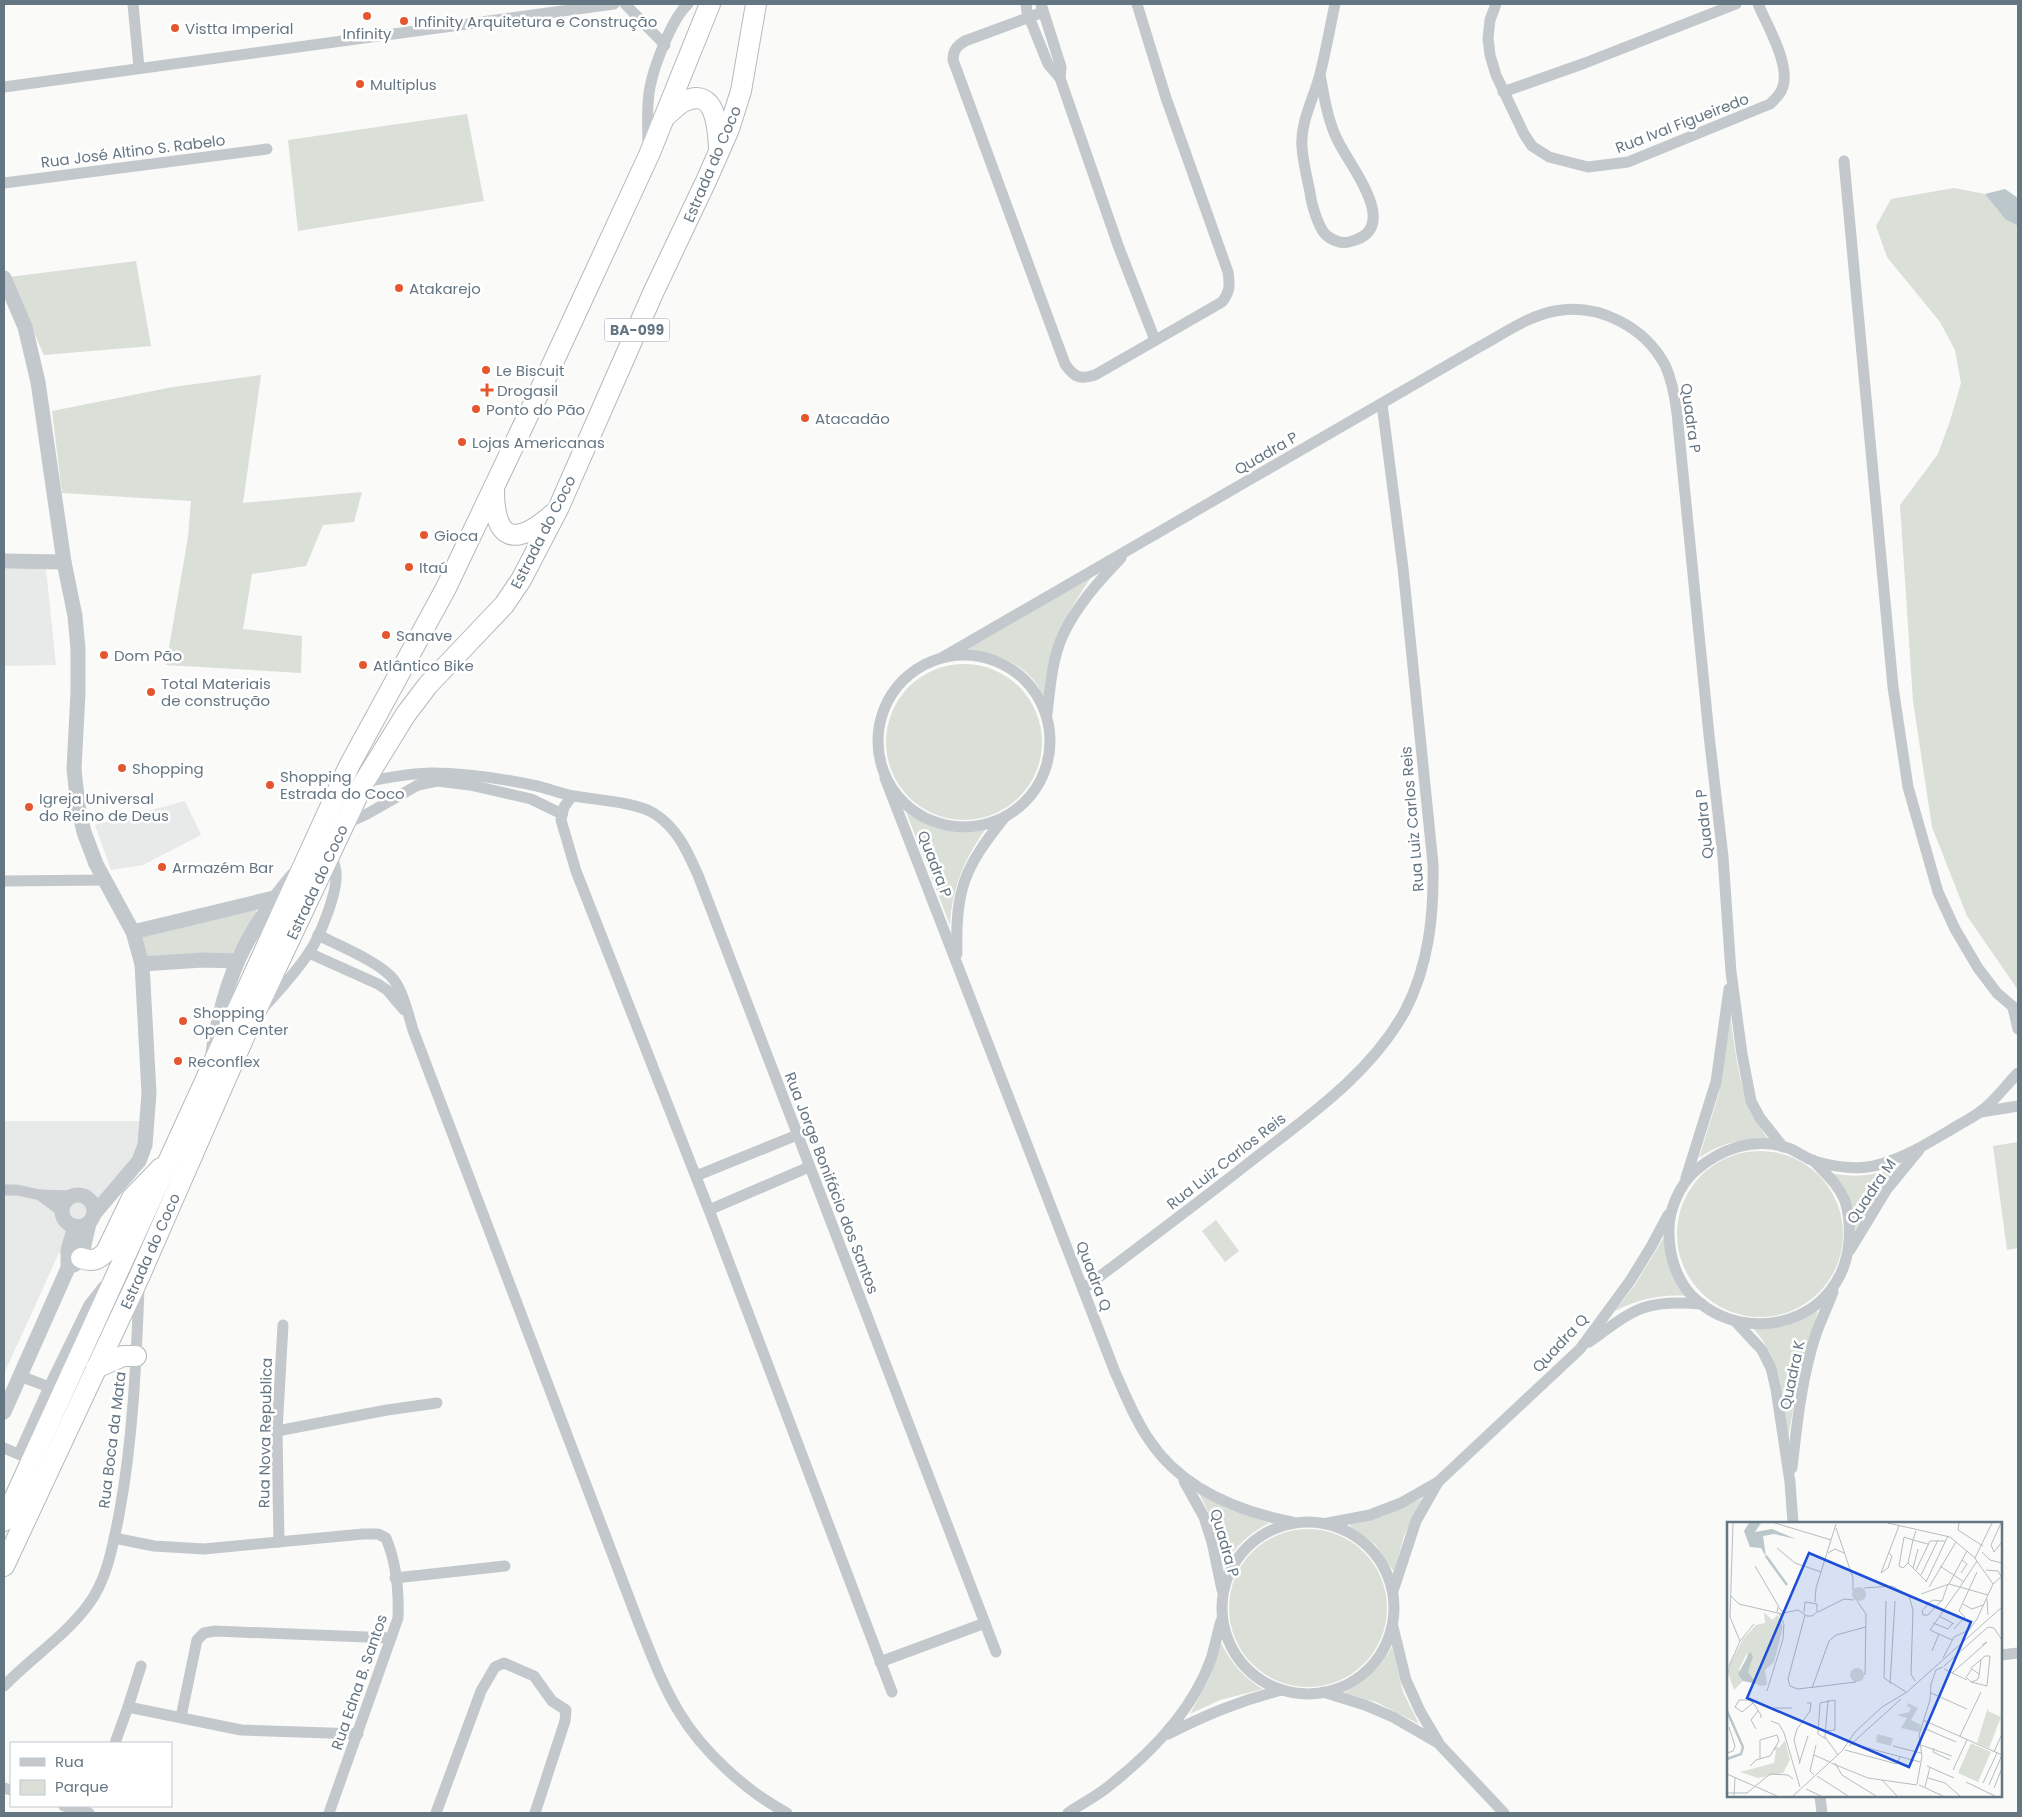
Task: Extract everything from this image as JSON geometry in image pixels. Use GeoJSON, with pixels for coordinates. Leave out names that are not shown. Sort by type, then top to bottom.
{"type":"FeatureCollection","features":[{"type":"Feature","properties":{"kind":"highway","name":"Estrada do Coco"},"geometry":{"type":"LineString","coordinates":[[4,1520],[25,1457],[121,1266],[349,766],[446,588],[494,489],[649,155],[710,4]]}},
{"type":"Feature","properties":{"kind":"highway","name":"Estrada do Coco"},"geometry":{"type":"LineString","coordinates":[[4,1566],[140,1276],[252,1020],[364,782],[406,714],[417,700],[504,605],[521,580],[558,509],[653,293],[719,152],[741,91],[756,4]]}},
{"type":"Feature","properties":{"kind":"highway"},"geometry":{"type":"LineString","coordinates":[[666,116],[685,101],[697,98],[707,102],[715,112],[719,152]]}},
{"type":"Feature","properties":{"kind":"highway"},"geometry":{"type":"LineString","coordinates":[[494,489],[494,512],[497,523],[512,536],[533,529],[558,509]]}},
{"type":"Feature","properties":{"kind":"highway"},"geometry":{"type":"LineString","coordinates":[[74,1263],[99,1259],[106,1252],[132,1198],[170,1160]]}},
{"type":"Feature","properties":{"kind":"highway"},"geometry":{"type":"LineString","coordinates":[[96,1368],[123,1356],[136,1356]]}},
{"type":"Feature","properties":{"kind":"street"},"geometry":{"type":"LineString","coordinates":[[133,4],[139,68]]}},
{"type":"Feature","properties":{"kind":"street"},"geometry":{"type":"LineString","coordinates":[[4,87],[614,4]]}},
{"type":"Feature","properties":{"kind":"street"},"geometry":{"type":"LineString","coordinates":[[625,4],[665,45]]}},
{"type":"Feature","properties":{"kind":"street"},"geometry":{"type":"LineString","coordinates":[[649,155],[648,116],[650,88],[671,27],[682,9],[688,4]]}},
{"type":"Feature","properties":{"kind":"street"},"geometry":{"type":"LineString","coordinates":[[1026,4],[1029,17],[1048,64],[1060,78],[1119,248],[1155,340]]}},
{"type":"Feature","properties":{"kind":"street"},"geometry":{"type":"LineString","coordinates":[[1060,78],[1061,67],[1042,8],[1029,17],[965,41],[957,46],[953,52],[953,60],[1065,364],[1072,374],[1078,378],[1084,378],[1095,375],[1222,302],[1227,295],[1230,285],[1228,272],[1166,98],[1137,4]]}},
{"type":"Feature","properties":{"kind":"street"},"geometry":{"type":"LineString","coordinates":[[1320,74],[1329,118],[1346,158],[1370,198],[1373,210],[1374,221],[1370,231],[1356,241],[1345,243],[1333,240],[1324,233],[1312,204],[1302,147],[1306,118],[1320,74],[1335,4]]}},
{"type":"Feature","properties":{"kind":"street","name":"Rua Ival Figueiredo"},"geometry":{"type":"LineString","coordinates":[[1496,4],[1490,20],[1488,38],[1490,55],[1503,92],[1524,134],[1532,146],[1549,157],[1588,167],[1628,162],[1757,111],[1770,104],[1782,91],[1785,72],[1758,4]]}},
{"type":"Feature","properties":{"kind":"street"},"geometry":{"type":"LineString","coordinates":[[1503,92],[1585,63],[1736,4]]}},
{"type":"Feature","properties":{"kind":"street"},"geometry":{"type":"LineString","coordinates":[[1306,118],[1319,116],[1329,118]]}},
{"type":"Feature","properties":{"kind":"street","name":"Rua José Altino S. Rabelo"},"geometry":{"type":"LineString","coordinates":[[4,183],[266,149]]}},
{"type":"Feature","properties":{"kind":"street"},"geometry":{"type":"LineString","coordinates":[[1844,161],[1893,687],[1908,787],[1938,892],[1954,930],[1978,968],[1997,993],[2016,1009],[2018,1029]]}},
{"type":"Feature","properties":{"kind":"street"},"geometry":{"type":"LineString","coordinates":[[6,284],[25,327],[38,382],[64,562],[75,616],[78,649],[78,693],[74,769],[78,806],[84,832],[104,880],[133,932],[142,964],[149,1093],[146,1137],[139,1160],[126,1178],[117,1185],[86,1221],[67,1221],[63,1212],[40,1195]]}},
{"type":"Feature","properties":{"kind":"street","name":"Quadra P"},"geometry":{"type":"LineString","coordinates":[[943,657],[1129,548],[1530,319],[1554,311],[1577,308],[1601,312],[1630,327],[1654,347],[1666,366],[1673,388],[1709,735],[1724,857],[1731,972],[1742,1054],[1752,1101],[1760,1118],[1784,1147]]}},
{"type":"Feature","properties":{"kind":"street","name":"Rua Luiz Carlos Reis"},"geometry":{"type":"LineString","coordinates":[[1082,1289],[1292,1129],[1364,1068],[1389,1036],[1405,1010],[1420,975],[1430,938],[1434,899],[1433,864],[1403,568],[1382,404]]}},
{"type":"Feature","properties":{"kind":"street"},"geometry":{"type":"LineString","coordinates":[[1047,714],[1035,691],[1017,672],[994,660],[969,655],[943,657],[919,667],[900,684],[886,705],[878,729],[878,754],[885,778],[898,798],[915,813],[936,823],[959,828],[982,826],[1004,818],[1024,804],[1039,785],[1048,762],[1051,738],[1047,714],[1053,667],[1062,636],[1092,590],[1129,548]]}},
{"type":"Feature","properties":{"kind":"street"},"geometry":{"type":"LineString","coordinates":[[4,561],[64,562]]}},
{"type":"Feature","properties":{"kind":"street"},"geometry":{"type":"LineString","coordinates":[[364,782],[407,775],[492,785],[531,799],[562,814]]}},
{"type":"Feature","properties":{"kind":"street"},"geometry":{"type":"LineString","coordinates":[[344,824],[367,814],[418,785],[442,778]]}},
{"type":"Feature","properties":{"kind":"street","name":"Quadra P"},"geometry":{"type":"LineString","coordinates":[[885,778],[957,961]]}},
{"type":"Feature","properties":{"kind":"street","name":"Rua Jorge Bonifácio dos Santos"},"geometry":{"type":"LineString","coordinates":[[492,785],[537,786],[572,796],[624,804],[653,812],[670,824],[684,844],[698,875],[996,1652]]}},
{"type":"Feature","properties":{"kind":"street"},"geometry":{"type":"LineString","coordinates":[[572,796],[564,807],[562,814],[566,841],[576,871],[696,1176],[892,1692]]}},
{"type":"Feature","properties":{"kind":"street"},"geometry":{"type":"LineString","coordinates":[[957,961],[956,922],[965,877],[980,848],[1004,818]]}},
{"type":"Feature","properties":{"kind":"street"},"geometry":{"type":"LineString","coordinates":[[252,1020],[310,953],[335,883],[336,873],[330,853]]}},
{"type":"Feature","properties":{"kind":"street"},"geometry":{"type":"LineString","coordinates":[[211,1069],[217,1022],[236,961],[252,931],[274,898],[306,860]]}},
{"type":"Feature","properties":{"kind":"street"},"geometry":{"type":"LineString","coordinates":[[4,881],[104,880]]}},
{"type":"Feature","properties":{"kind":"street"},"geometry":{"type":"LineString","coordinates":[[133,932],[274,898]]}},
{"type":"Feature","properties":{"kind":"street"},"geometry":{"type":"LineString","coordinates":[[318,935],[385,970],[394,980],[639,1624],[679,1712],[702,1742],[726,1767],[772,1805],[787,1813]]}},
{"type":"Feature","properties":{"kind":"street"},"geometry":{"type":"LineString","coordinates":[[327,960],[332,953],[333,943]]}},
{"type":"Feature","properties":{"kind":"street"},"geometry":{"type":"LineString","coordinates":[[310,953],[372,980],[387,990],[409,1016]]}},
{"type":"Feature","properties":{"kind":"street"},"geometry":{"type":"LineString","coordinates":[[142,964],[203,960],[236,961]]}},
{"type":"Feature","properties":{"kind":"street","name":"Quadra Q"},"geometry":{"type":"LineString","coordinates":[[957,961],[1082,1289],[1115,1372],[1142,1430],[1161,1455],[1184,1479],[1230,1504],[1271,1518],[1292,1522]]}},
{"type":"Feature","properties":{"kind":"street"},"geometry":{"type":"LineString","coordinates":[[1684,1185],[1716,1082],[1731,972]]}},
{"type":"Feature","properties":{"kind":"street"},"geometry":{"type":"LineString","coordinates":[[387,990],[388,984],[394,980]]}},
{"type":"Feature","properties":{"kind":"street"},"geometry":{"type":"LineString","coordinates":[[1684,1185],[1689,1177],[1709,1159],[1734,1147],[1761,1143],[1784,1147],[1813,1160],[1847,1168],[1868,1168],[1882,1164],[1921,1148],[1981,1112],[2018,1070]]}},
{"type":"Feature","properties":{"kind":"street"},"geometry":{"type":"LineString","coordinates":[[1981,1112],[2018,1106]]}},
{"type":"Feature","properties":{"kind":"street"},"geometry":{"type":"LineString","coordinates":[[696,1176],[797,1135]]}},
{"type":"Feature","properties":{"kind":"street","name":"Quadra M"},"geometry":{"type":"LineString","coordinates":[[1848,1254],[1887,1189],[1921,1148]]}},
{"type":"Feature","properties":{"kind":"street"},"geometry":{"type":"LineString","coordinates":[[1813,1160],[1832,1179],[1845,1202],[1850,1227],[1848,1254]]}},
{"type":"Feature","properties":{"kind":"street"},"geometry":{"type":"LineString","coordinates":[[709,1210],[809,1166]]}},
{"type":"Feature","properties":{"kind":"street"},"geometry":{"type":"LineString","coordinates":[[63,1212],[65,1203],[117,1185]]}},
{"type":"Feature","properties":{"kind":"street","name":"Quadra Q"},"geometry":{"type":"LineString","coordinates":[[1328,1523],[1370,1515],[1400,1504],[1438,1482],[1580,1349],[1630,1282],[1684,1185]]}},
{"type":"Feature","properties":{"kind":"street"},"geometry":{"type":"LineString","coordinates":[[4,1190],[17,1190],[40,1195],[79,1197],[93,1204],[74,1263],[4,1412]]}},
{"type":"Feature","properties":{"kind":"street"},"geometry":{"type":"LineString","coordinates":[[1674,1201],[1669,1225],[1669,1250],[1677,1274],[1691,1294],[1717,1315],[1746,1324],[1768,1325],[1789,1320],[1809,1310],[1826,1296],[1839,1278]]}},
{"type":"Feature","properties":{"kind":"street","name":"Quadra K"},"geometry":{"type":"LineString","coordinates":[[1790,1482],[1799,1410],[1808,1365],[1817,1332],[1848,1254]]}},
{"type":"Feature","properties":{"kind":"street"},"geometry":{"type":"LineString","coordinates":[[4,1448],[25,1457],[49,1387],[89,1305],[121,1266]]}},
{"type":"Feature","properties":{"kind":"street","name":"Rua Boca da Mata"},"geometry":{"type":"LineString","coordinates":[[4,1686],[60,1636],[89,1604],[104,1574],[114,1538],[126,1475],[133,1415],[140,1276]]}},
{"type":"Feature","properties":{"kind":"street"},"geometry":{"type":"LineString","coordinates":[[1580,1349],[1629,1314],[1644,1307],[1674,1302],[1702,1304]]}},
{"type":"Feature","properties":{"kind":"street"},"geometry":{"type":"LineString","coordinates":[[1736,1321],[1762,1350],[1771,1368],[1790,1482],[1793,1522]]}},
{"type":"Feature","properties":{"kind":"street","name":"Rua Nova Republica"},"geometry":{"type":"LineString","coordinates":[[279,1542],[277,1431],[282,1325]]}},
{"type":"Feature","properties":{"kind":"street"},"geometry":{"type":"LineString","coordinates":[[20,1376],[49,1387]]}},
{"type":"Feature","properties":{"kind":"street"},"geometry":{"type":"LineString","coordinates":[[277,1431],[387,1410],[437,1403]]}},
{"type":"Feature","properties":{"kind":"street","name":"Quadra P"},"geometry":{"type":"LineString","coordinates":[[1184,1479],[1204,1518],[1212,1542],[1222,1590]]}},
{"type":"Feature","properties":{"kind":"street","name":"Quadra Q"},"geometry":{"type":"LineString","coordinates":[[1393,1591],[1416,1521],[1438,1482]]}},
{"type":"Feature","properties":{"kind":"street"},"geometry":{"type":"LineString","coordinates":[[1068,1813],[1109,1786],[1164,1736],[1185,1710],[1211,1659],[1221,1618],[1222,1590],[1231,1566],[1247,1546],[1268,1530],[1292,1522],[1310,1521],[1328,1523],[1351,1532],[1371,1548],[1385,1568],[1393,1591],[1393,1625],[1386,1644],[1375,1662],[1361,1676],[1343,1686],[1324,1692],[1296,1694],[1264,1683],[1248,1671],[1235,1656],[1226,1638],[1221,1618]]}},
{"type":"Feature","properties":{"kind":"street","name":"Rua Edna B. Santos"},"geometry":{"type":"LineString","coordinates":[[279,1542],[378,1534],[386,1538],[390,1546],[399,1602],[398,1618],[330,1813]]}},
{"type":"Feature","properties":{"kind":"street"},"geometry":{"type":"LineString","coordinates":[[114,1538],[154,1546],[204,1549],[279,1542]]}},
{"type":"Feature","properties":{"kind":"street"},"geometry":{"type":"LineString","coordinates":[[395,1578],[505,1566]]}},
{"type":"Feature","properties":{"kind":"street"},"geometry":{"type":"LineString","coordinates":[[880,1662],[985,1623]]}},
{"type":"Feature","properties":{"kind":"street"},"geometry":{"type":"LineString","coordinates":[[1393,1625],[1406,1680],[1420,1711],[1440,1744],[1504,1813]]}},
{"type":"Feature","properties":{"kind":"street"},"geometry":{"type":"LineString","coordinates":[[181,1717],[197,1640],[204,1634],[215,1632],[291,1633],[391,1638]]}},
{"type":"Feature","properties":{"kind":"street"},"geometry":{"type":"LineString","coordinates":[[2002,1655],[2018,1653]]}},
{"type":"Feature","properties":{"kind":"street"},"geometry":{"type":"LineString","coordinates":[[436,1813],[481,1691],[495,1667],[500,1664],[513,1666],[534,1676],[552,1701],[565,1707],[567,1714],[535,1813]]}},
{"type":"Feature","properties":{"kind":"street"},"geometry":{"type":"LineString","coordinates":[[114,1742],[141,1666]]}},
{"type":"Feature","properties":{"kind":"street"},"geometry":{"type":"LineString","coordinates":[[1164,1736],[1210,1713],[1246,1699],[1282,1690]]}},
{"type":"Feature","properties":{"kind":"street"},"geometry":{"type":"LineString","coordinates":[[1324,1692],[1366,1705],[1393,1716],[1440,1744]]}},
{"type":"Feature","properties":{"kind":"street"},"geometry":{"type":"LineString","coordinates":[[128,1707],[246,1731],[358,1734]]}},
{"type":"Feature","properties":{"kind":"street"},"geometry":{"type":"LineString","coordinates":[[1820,1797],[1822,1813]]}},
{"type":"Feature","properties":{"kind":"street"},"geometry":{"type":"LineString","coordinates":[[68,1807],[89,1813]]}},
{"type":"Feature","properties":{"kind":"shaded area"},"geometry":{"type":"Polygon","coordinates":[[[2005,189],[2018,198],[2018,226],[2005,219],[1985,194],[2005,189]]]}},
{"type":"Feature","properties":{"kind":"shaded area"},"geometry":{"type":"Polygon","coordinates":[[[4,569],[46,569],[56,665],[4,666],[4,569]]]}},
{"type":"Feature","properties":{"kind":"shaded area"},"geometry":{"type":"Polygon","coordinates":[[[185,801],[201,835],[143,865],[111,870],[95,825],[185,801]]]}},
{"type":"Feature","properties":{"kind":"shaded area"},"geometry":{"type":"Polygon","coordinates":[[[4,1121],[142,1121],[135,1158],[58,1255],[4,1374],[4,1121]]]}},
{"type":"Feature","properties":{"kind":"green space"},"geometry":{"type":"Polygon","coordinates":[[[467,114],[484,201],[298,231],[288,140],[467,114]]]}},
{"type":"Feature","properties":{"kind":"green space"},"geometry":{"type":"Polygon","coordinates":[[[1954,188],[1985,194],[2005,219],[2018,226],[2018,990],[1967,916],[1932,827],[1913,701],[1900,505],[1938,454],[1961,383],[1955,350],[1940,322],[1887,257],[1876,226],[1891,199],[1954,188]]]}},
{"type":"Feature","properties":{"kind":"green space"},"geometry":{"type":"Polygon","coordinates":[[[136,261],[151,346],[44,355],[9,277],[136,261]]]}},
{"type":"Feature","properties":{"kind":"green space"},"geometry":{"type":"Polygon","coordinates":[[[261,375],[243,503],[362,492],[354,522],[323,525],[306,566],[252,574],[243,629],[302,636],[301,673],[166,665],[188,537],[191,501],[62,493],[52,411],[173,387],[261,375]]]}},
{"type":"Feature","properties":{"kind":"green space"},"geometry":{"type":"Polygon","coordinates":[[[1093,575],[1075,603],[1060,632],[1049,663],[1044,696],[1024,670],[1015,664],[996,656],[964,650],[1093,575]]]}},
{"type":"Feature","properties":{"kind":"green space"},"geometry":{"type":"Polygon","coordinates":[[[956,664],[972,664],[987,667],[1001,673],[1014,681],[1025,692],[1039,719],[1042,742],[1041,757],[1033,779],[1025,792],[1014,803],[987,817],[972,820],[956,820],[941,817],[927,811],[914,803],[903,792],[889,765],[886,750],[886,734],[889,719],[895,705],[903,692],[914,681],[941,667],[956,664]]]}},
{"type":"Feature","properties":{"kind":"green space"},"geometry":{"type":"Polygon","coordinates":[[[906,812],[924,823],[944,830],[974,832],[985,830],[971,852],[960,875],[953,899],[950,925],[906,812]]]}},
{"type":"Feature","properties":{"kind":"green space"},"geometry":{"type":"Polygon","coordinates":[[[253,907],[258,914],[232,954],[145,959],[139,933],[253,907]]]}},
{"type":"Feature","properties":{"kind":"green space"},"geometry":{"type":"Polygon","coordinates":[[[1730,1014],[1745,1095],[1759,1125],[1769,1140],[1741,1141],[1724,1145],[1699,1158],[1719,1093],[1730,1014]]]}},
{"type":"Feature","properties":{"kind":"green space"},"geometry":{"type":"Polygon","coordinates":[[[2018,1142],[2018,1248],[2007,1250],[1993,1146],[2018,1142]]]}},
{"type":"Feature","properties":{"kind":"green space"},"geometry":{"type":"Polygon","coordinates":[[[1760,1151],[1784,1155],[1799,1161],[1824,1182],[1833,1195],[1839,1210],[1843,1234],[1839,1258],[1833,1273],[1812,1298],[1799,1307],[1784,1313],[1760,1317],[1736,1313],[1721,1307],[1696,1286],[1687,1273],[1681,1258],[1677,1234],[1681,1210],[1687,1195],[1708,1170],[1721,1161],[1736,1155],[1760,1151]]]}},
{"type":"Feature","properties":{"kind":"green space"},"geometry":{"type":"Polygon","coordinates":[[[1898,1166],[1854,1232],[1831,1173],[1865,1175],[1882,1172],[1898,1166]]]}},
{"type":"Feature","properties":{"kind":"green space"},"geometry":{"type":"Polygon","coordinates":[[[1216,1220],[1239,1251],[1225,1262],[1202,1231],[1216,1220]]]}},
{"type":"Feature","properties":{"kind":"green space"},"geometry":{"type":"Polygon","coordinates":[[[1664,1237],[1688,1296],[1650,1298],[1615,1311],[1635,1285],[1664,1237]]]}},
{"type":"Feature","properties":{"kind":"green space"},"geometry":{"type":"Polygon","coordinates":[[[1818,1311],[1799,1375],[1788,1439],[1783,1394],[1776,1367],[1763,1341],[1753,1328],[1786,1326],[1818,1311]]]}},
{"type":"Feature","properties":{"kind":"green space"},"geometry":{"type":"Polygon","coordinates":[[[1199,1493],[1228,1509],[1269,1523],[1243,1541],[1224,1566],[1215,1526],[1199,1493]]]}},
{"type":"Feature","properties":{"kind":"green space"},"geometry":{"type":"Polygon","coordinates":[[[1422,1498],[1404,1536],[1394,1572],[1375,1544],[1349,1525],[1383,1516],[1422,1498]]]}},
{"type":"Feature","properties":{"kind":"green space"},"geometry":{"type":"Polygon","coordinates":[[[1308,1529],[1338,1535],[1364,1552],[1381,1578],[1387,1608],[1381,1638],[1364,1664],[1338,1681],[1308,1687],[1278,1681],[1252,1664],[1235,1638],[1229,1608],[1235,1578],[1252,1552],[1278,1535],[1308,1529]]]}},
{"type":"Feature","properties":{"kind":"green space"},"geometry":{"type":"Polygon","coordinates":[[[1221,1643],[1239,1669],[1263,1689],[1220,1700],[1190,1714],[1210,1677],[1221,1643]]]}},
{"type":"Feature","properties":{"kind":"green space"},"geometry":{"type":"Polygon","coordinates":[[[1392,1647],[1403,1692],[1419,1724],[1376,1702],[1344,1693],[1372,1674],[1383,1662],[1392,1647]]]}},
{"type":"Feature","properties":{"kind":"place","name":"Infinity"},"geometry":{"type":"Point","coordinates":[367,16]}},
{"type":"Feature","properties":{"kind":"place","name":"Infinity Arquitetura e Construção"},"geometry":{"type":"Point","coordinates":[404,21]}},
{"type":"Feature","properties":{"kind":"place","name":"Vistta Imperial"},"geometry":{"type":"Point","coordinates":[175,28]}},
{"type":"Feature","properties":{"kind":"place","name":"Multiplus"},"geometry":{"type":"Point","coordinates":[360,84]}},
{"type":"Feature","properties":{"kind":"place","name":"Atakarejo"},"geometry":{"type":"Point","coordinates":[399,288]}},
{"type":"Feature","properties":{"kind":"place","name":"Le Biscuit"},"geometry":{"type":"Point","coordinates":[486,370]}},
{"type":"Feature","properties":{"kind":"place","name":"Drogasil"},"geometry":{"type":"Point","coordinates":[487,390]}},
{"type":"Feature","properties":{"kind":"place","name":"Ponto do Pão"},"geometry":{"type":"Point","coordinates":[476,409]}},
{"type":"Feature","properties":{"kind":"place","name":"Atacadão"},"geometry":{"type":"Point","coordinates":[805,418]}},
{"type":"Feature","properties":{"kind":"place","name":"Lojas Americanas"},"geometry":{"type":"Point","coordinates":[462,442]}},
{"type":"Feature","properties":{"kind":"place","name":"Gioca"},"geometry":{"type":"Point","coordinates":[424,535]}},
{"type":"Feature","properties":{"kind":"place","name":"Itaú"},"geometry":{"type":"Point","coordinates":[409,567]}},
{"type":"Feature","properties":{"kind":"place","name":"Sanave"},"geometry":{"type":"Point","coordinates":[386,635]}},
{"type":"Feature","properties":{"kind":"place","name":"Dom Pão"},"geometry":{"type":"Point","coordinates":[104,655]}},
{"type":"Feature","properties":{"kind":"place","name":"Atlântico Bike"},"geometry":{"type":"Point","coordinates":[363,665]}},
{"type":"Feature","properties":{"kind":"place","name":"Total Materiais de construção"},"geometry":{"type":"Point","coordinates":[151,692]}},
{"type":"Feature","properties":{"kind":"place","name":"Shopping"},"geometry":{"type":"Point","coordinates":[122,768]}},
{"type":"Feature","properties":{"kind":"place","name":"Shopping Estrada do Coco"},"geometry":{"type":"Point","coordinates":[270,785]}},
{"type":"Feature","properties":{"kind":"place","name":"Igreja Universal do Reino de Deus"},"geometry":{"type":"Point","coordinates":[29,807]}},
{"type":"Feature","properties":{"kind":"place","name":"Armazém Bar"},"geometry":{"type":"Point","coordinates":[162,867]}},
{"type":"Feature","properties":{"kind":"place","name":"Shopping Open Center"},"geometry":{"type":"Point","coordinates":[183,1021]}},
{"type":"Feature","properties":{"kind":"place","name":"Reconflex"},"geometry":{"type":"Point","coordinates":[178,1061]}}]}
